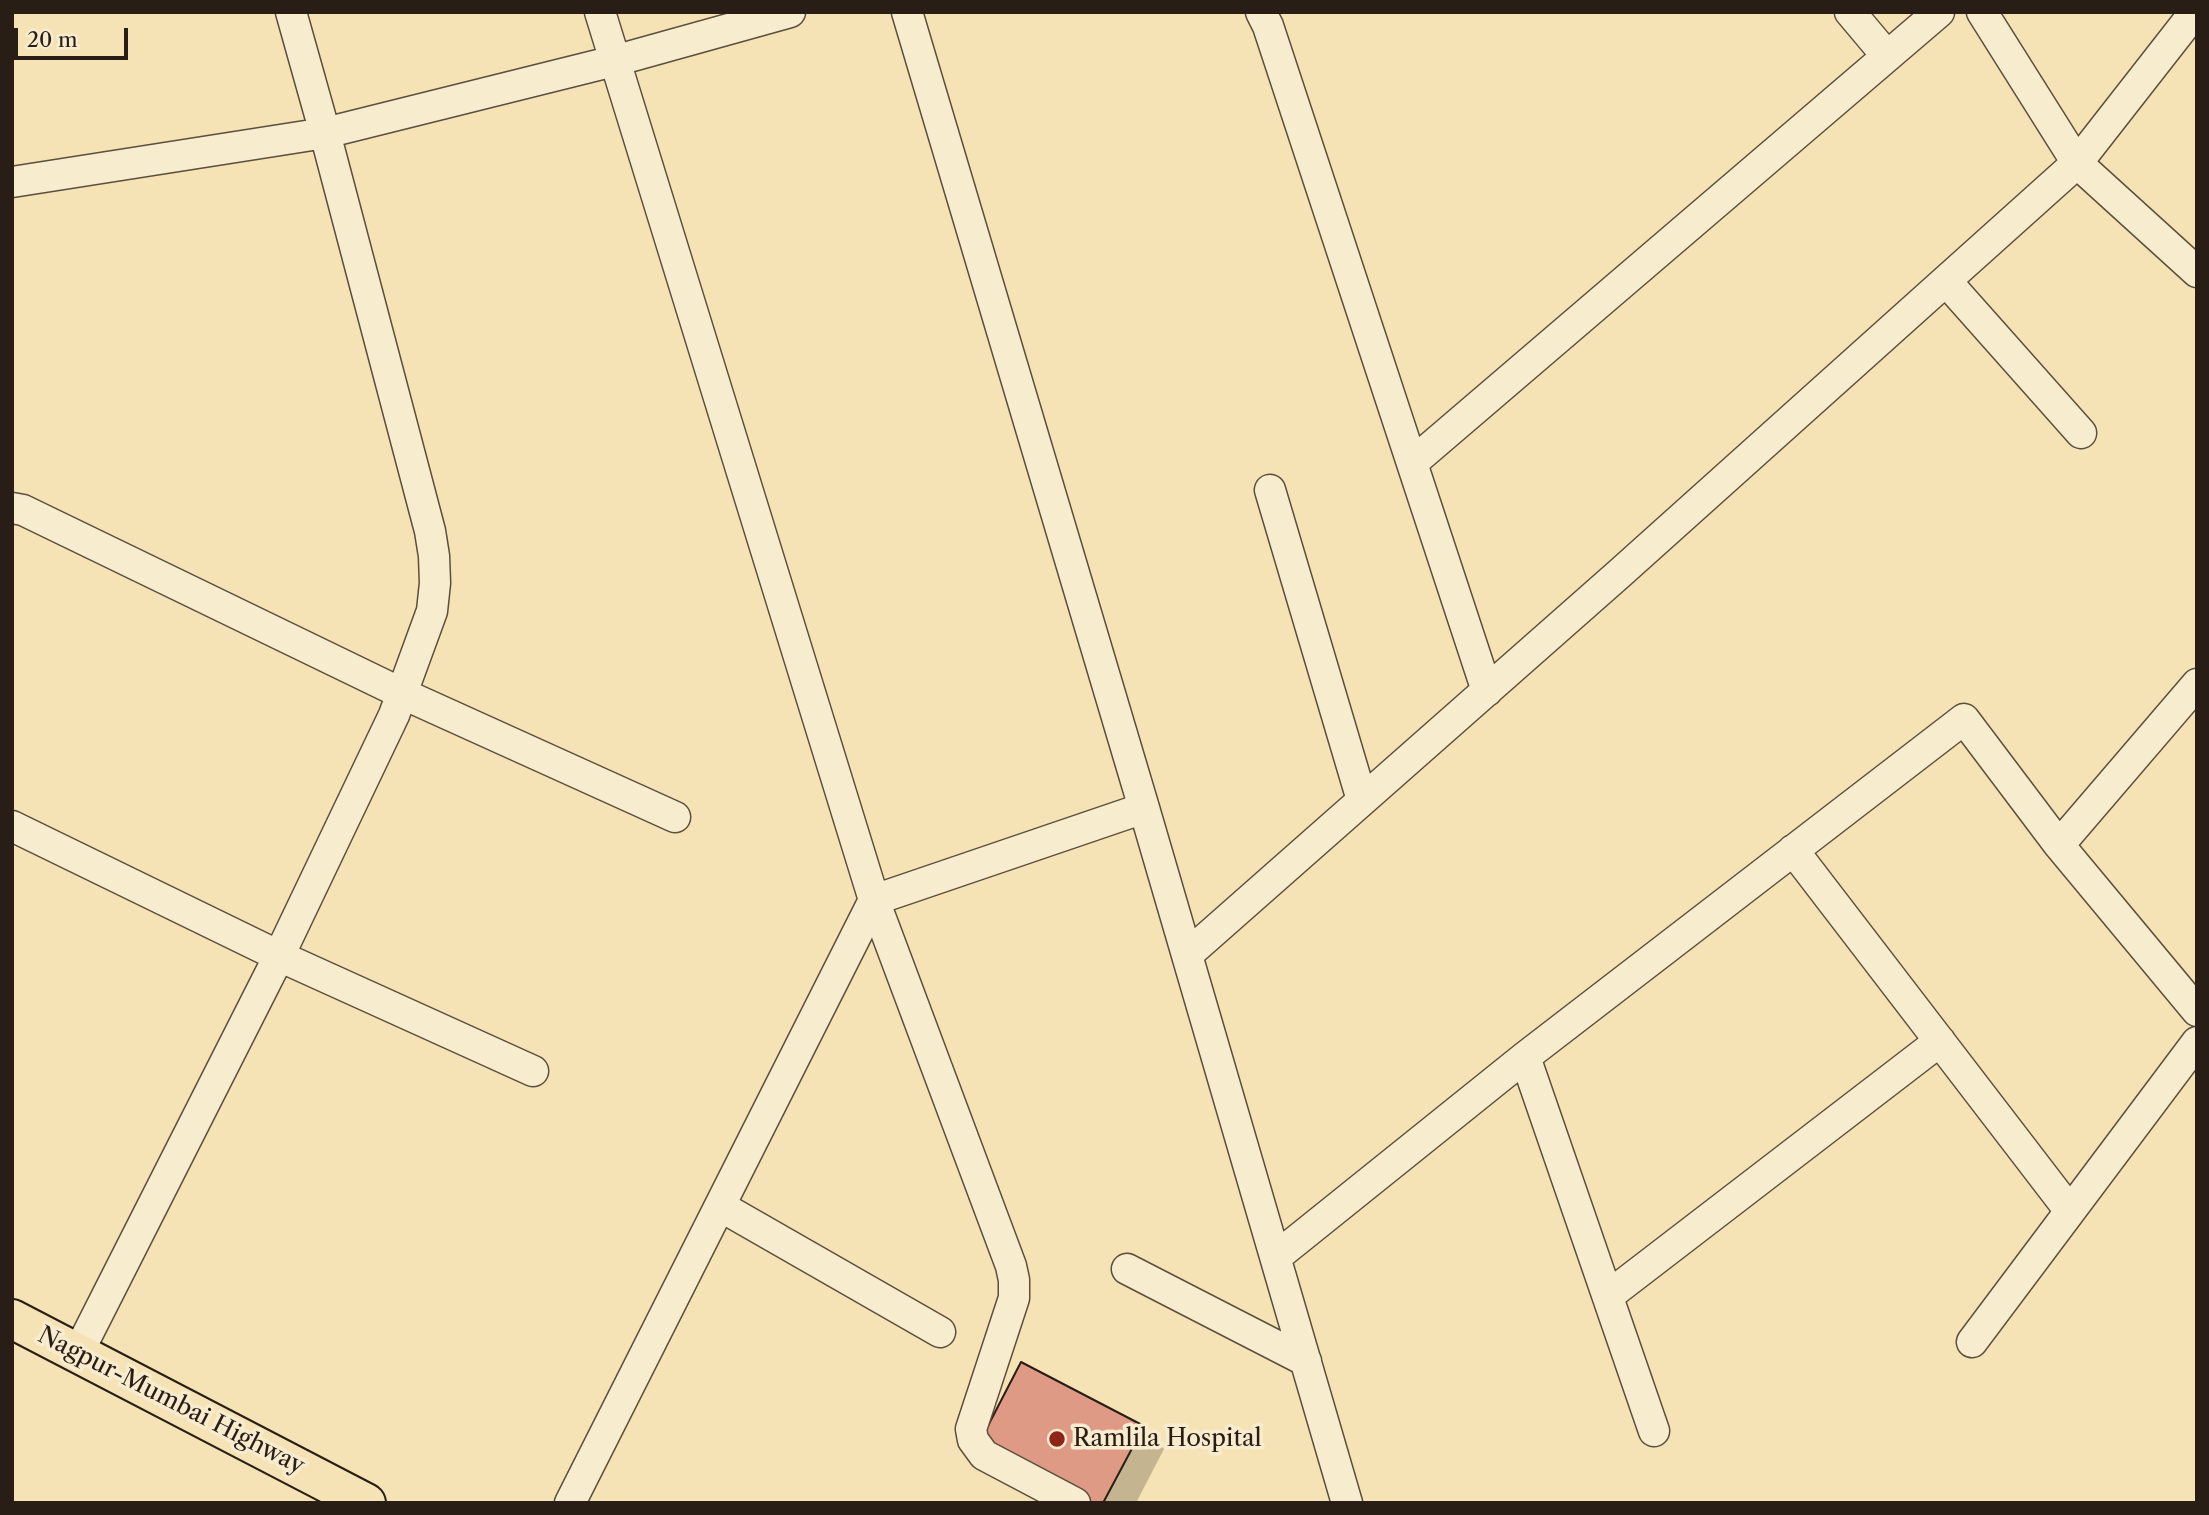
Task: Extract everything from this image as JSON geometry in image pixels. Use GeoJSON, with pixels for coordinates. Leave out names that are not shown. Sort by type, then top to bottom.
{"type":"FeatureCollection","features":[{"type":"Feature","properties":{"kind":"highway","name":"Nagpur-Mumbai Highway"},"geometry":{"type":"LineString","coordinates":[[12,1319],[366,1503]]}},
{"type":"Feature","properties":{"kind":"street"},"geometry":{"type":"LineString","coordinates":[[78,1353],[279,956],[394,715],[432,611],[434,555],[326,133],[291,12]]}},
{"type":"Feature","properties":{"kind":"street"},"geometry":{"type":"LineString","coordinates":[[600,12],[874,900],[1011,1266],[1014,1298],[971,1429],[973,1440],[984,1455],[1075,1503]]}},
{"type":"Feature","properties":{"kind":"street"},"geometry":{"type":"LineString","coordinates":[[14,176],[326,133],[614,61],[790,12]]}},
{"type":"Feature","properties":{"kind":"street"},"geometry":{"type":"LineString","coordinates":[[907,12],[1347,1503]]}},
{"type":"Feature","properties":{"kind":"street"},"geometry":{"type":"LineString","coordinates":[[1850,12],[1887,57]]}},
{"type":"Feature","properties":{"kind":"street"},"geometry":{"type":"LineString","coordinates":[[1412,463],[1939,12]]}},
{"type":"Feature","properties":{"kind":"street"},"geometry":{"type":"LineString","coordinates":[[1982,12],[2077,163],[2197,272]]}},
{"type":"Feature","properties":{"kind":"street"},"geometry":{"type":"LineString","coordinates":[[1187,955],[1487,691],[2077,163],[2195,12]]}},
{"type":"Feature","properties":{"kind":"street"},"geometry":{"type":"LineString","coordinates":[[1266,15],[1487,691]]}},
{"type":"Feature","properties":{"kind":"street"},"geometry":{"type":"LineString","coordinates":[[1946,281],[2081,433]]}},
{"type":"Feature","properties":{"kind":"street"},"geometry":{"type":"LineString","coordinates":[[1270,491],[1362,800]]}},
{"type":"Feature","properties":{"kind":"street"},"geometry":{"type":"LineString","coordinates":[[12,508],[23,510],[401,693],[675,817]]}},
{"type":"Feature","properties":{"kind":"street"},"geometry":{"type":"LineString","coordinates":[[2059,845],[2197,684]]}},
{"type":"Feature","properties":{"kind":"street"},"geometry":{"type":"LineString","coordinates":[[1276,1257],[1525,1057],[1964,719],[2059,845],[2197,1011]]}},
{"type":"Feature","properties":{"kind":"street"},"geometry":{"type":"LineString","coordinates":[[570,1503],[874,900],[1144,808]]}},
{"type":"Feature","properties":{"kind":"street"},"geometry":{"type":"LineString","coordinates":[[12,826],[279,956],[533,1071]]}},
{"type":"Feature","properties":{"kind":"street"},"geometry":{"type":"LineString","coordinates":[[1793,850],[2070,1211]]}},
{"type":"Feature","properties":{"kind":"street"},"geometry":{"type":"LineString","coordinates":[[1608,1296],[1940,1041]]}},
{"type":"Feature","properties":{"kind":"street"},"geometry":{"type":"LineString","coordinates":[[1972,1342],[2197,1042]]}},
{"type":"Feature","properties":{"kind":"street"},"geometry":{"type":"LineString","coordinates":[[1525,1057],[1654,1431]]}},
{"type":"Feature","properties":{"kind":"street"},"geometry":{"type":"LineString","coordinates":[[720,1206],[940,1332]]}},
{"type":"Feature","properties":{"kind":"street"},"geometry":{"type":"LineString","coordinates":[[1128,1269],[1306,1362]]}},
{"type":"Feature","properties":{"kind":"building"},"geometry":{"type":"Polygon","coordinates":[[[1021,1362],[1144,1426],[1103,1503],[1086,1503],[977,1447],[1021,1362]]]}},
{"type":"Feature","properties":{"kind":"place","name":"Ramlila Hospital"},"geometry":{"type":"Point","coordinates":[1057,1439]}}]}
